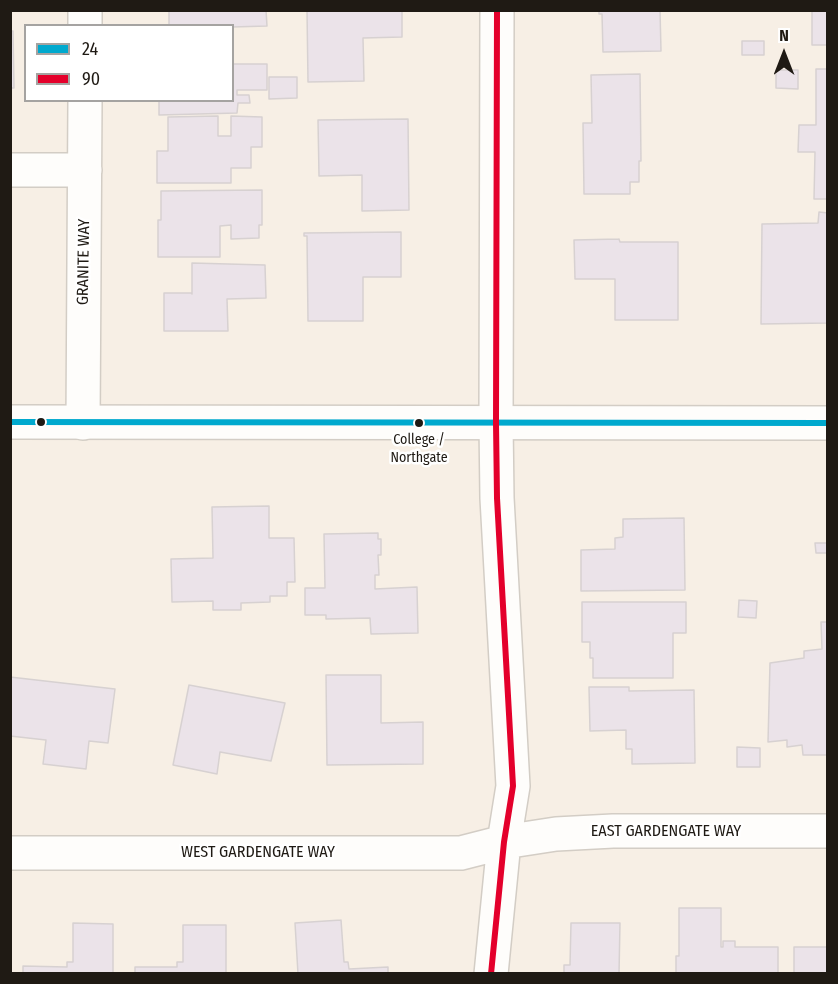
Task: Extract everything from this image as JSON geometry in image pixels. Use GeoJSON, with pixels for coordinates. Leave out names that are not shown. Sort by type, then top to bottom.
{"type":"FeatureCollection","features":[{"type":"Feature","properties":{"kind":"street"},"geometry":{"type":"LineString","coordinates":[[491,974],[504,843],[513,786],[497,498],[496,10]]}},
{"type":"Feature","properties":{"kind":"street","name":"GRANITE WAY"},"geometry":{"type":"LineString","coordinates":[[83,423],[85,102]]}},
{"type":"Feature","properties":{"kind":"street"},"geometry":{"type":"LineString","coordinates":[[10,170],[85,170]]}},
{"type":"Feature","properties":{"kind":"street"},"geometry":{"type":"LineString","coordinates":[[10,422],[828,423]]}},
{"type":"Feature","properties":{"kind":"street","name":"EAST GARDENGATE WAY"},"geometry":{"type":"LineString","coordinates":[[504,843],[556,834],[612,831],[828,831]]}},
{"type":"Feature","properties":{"kind":"street","name":"WEST GARDENGATE WAY"},"geometry":{"type":"LineString","coordinates":[[10,853],[461,853],[504,843]]}},
{"type":"Feature","properties":{"kind":"building"},"geometry":{"type":"Polygon","coordinates":[[[169,10],[266,10],[267,26],[234,27],[234,24],[169,24],[169,10]]]}},
{"type":"Feature","properties":{"kind":"building"},"geometry":{"type":"Polygon","coordinates":[[[307,10],[402,10],[402,37],[363,38],[364,81],[308,82],[307,10]]]}},
{"type":"Feature","properties":{"kind":"building"},"geometry":{"type":"Polygon","coordinates":[[[599,10],[660,10],[661,51],[603,52],[602,14],[599,14],[599,10]]]}},
{"type":"Feature","properties":{"kind":"building"},"geometry":{"type":"Polygon","coordinates":[[[812,10],[828,10],[828,45],[812,45],[812,10]]]}},
{"type":"Feature","properties":{"kind":"building"},"geometry":{"type":"Polygon","coordinates":[[[10,31],[13,31],[14,88],[10,88],[10,31]]]}},
{"type":"Feature","properties":{"kind":"building"},"geometry":{"type":"Polygon","coordinates":[[[742,41],[764,41],[764,55],[742,55],[742,41]]]}},
{"type":"Feature","properties":{"kind":"building"},"geometry":{"type":"Polygon","coordinates":[[[234,64],[267,64],[267,90],[237,90],[237,95],[249,95],[250,103],[238,103],[237,113],[159,115],[159,102],[234,102],[234,64]]]}},
{"type":"Feature","properties":{"kind":"building"},"geometry":{"type":"Polygon","coordinates":[[[816,69],[828,69],[828,199],[814,199],[815,152],[798,152],[799,125],[816,125],[816,69]]]}},
{"type":"Feature","properties":{"kind":"building"},"geometry":{"type":"Polygon","coordinates":[[[776,70],[798,70],[798,89],[776,88],[776,70]]]}},
{"type":"Feature","properties":{"kind":"building"},"geometry":{"type":"Polygon","coordinates":[[[640,74],[641,161],[639,161],[639,182],[630,182],[630,194],[584,194],[583,123],[592,123],[591,75],[640,74]]]}},
{"type":"Feature","properties":{"kind":"building"},"geometry":{"type":"Polygon","coordinates":[[[269,77],[297,77],[297,98],[269,99],[269,77]]]}},
{"type":"Feature","properties":{"kind":"building"},"geometry":{"type":"Polygon","coordinates":[[[218,116],[218,136],[231,136],[231,116],[262,117],[262,147],[251,147],[251,168],[231,168],[231,183],[157,183],[157,151],[168,151],[168,117],[218,116]]]}},
{"type":"Feature","properties":{"kind":"building"},"geometry":{"type":"Polygon","coordinates":[[[408,119],[409,210],[362,211],[362,175],[319,176],[318,120],[408,119]]]}},
{"type":"Feature","properties":{"kind":"building"},"geometry":{"type":"Polygon","coordinates":[[[262,190],[262,225],[259,225],[259,238],[231,239],[231,225],[220,226],[220,257],[158,257],[161,191],[262,190]]]}},
{"type":"Feature","properties":{"kind":"building"},"geometry":{"type":"Polygon","coordinates":[[[819,212],[828,213],[827,323],[761,324],[762,224],[818,223],[819,212]]]}},
{"type":"Feature","properties":{"kind":"building"},"geometry":{"type":"Polygon","coordinates":[[[401,232],[401,277],[363,277],[363,321],[308,321],[307,236],[304,236],[304,233],[401,232]]]}},
{"type":"Feature","properties":{"kind":"building"},"geometry":{"type":"Polygon","coordinates":[[[619,239],[620,242],[678,242],[678,320],[615,320],[615,279],[575,279],[574,240],[619,239]]]}},
{"type":"Feature","properties":{"kind":"building"},"geometry":{"type":"Polygon","coordinates":[[[192,263],[265,265],[266,298],[227,299],[228,331],[164,331],[164,293],[192,294],[192,263]]]}},
{"type":"Feature","properties":{"kind":"building"},"geometry":{"type":"Polygon","coordinates":[[[269,506],[269,538],[294,538],[295,582],[287,582],[287,596],[270,596],[270,602],[241,603],[241,610],[213,610],[213,601],[172,602],[171,559],[213,558],[212,507],[269,506]]]}},
{"type":"Feature","properties":{"kind":"building"},"geometry":{"type":"Polygon","coordinates":[[[684,518],[685,590],[581,591],[581,550],[615,549],[615,538],[623,537],[623,519],[684,518]]]}},
{"type":"Feature","properties":{"kind":"building"},"geometry":{"type":"Polygon","coordinates":[[[378,533],[378,539],[381,539],[381,555],[378,555],[379,575],[375,575],[375,589],[417,587],[418,633],[371,634],[370,618],[326,619],[326,615],[305,615],[305,588],[325,588],[324,534],[378,533]]]}},
{"type":"Feature","properties":{"kind":"building"},"geometry":{"type":"Polygon","coordinates":[[[815,543],[828,543],[828,553],[816,553],[815,543]]]}},
{"type":"Feature","properties":{"kind":"building"},"geometry":{"type":"Polygon","coordinates":[[[739,600],[757,601],[756,618],[738,617],[739,600]]]}},
{"type":"Feature","properties":{"kind":"building"},"geometry":{"type":"Polygon","coordinates":[[[582,602],[686,602],[686,633],[673,633],[673,678],[593,678],[590,642],[582,642],[582,602]]]}},
{"type":"Feature","properties":{"kind":"building"},"geometry":{"type":"Polygon","coordinates":[[[821,622],[828,622],[828,755],[803,755],[802,745],[787,747],[787,740],[768,742],[770,663],[804,658],[804,651],[822,649],[821,622]]]}},
{"type":"Feature","properties":{"kind":"building"},"geometry":{"type":"Polygon","coordinates":[[[326,675],[381,675],[381,723],[423,722],[423,764],[327,765],[326,675]]]}},
{"type":"Feature","properties":{"kind":"building"},"geometry":{"type":"Polygon","coordinates":[[[10,677],[115,689],[108,743],[89,741],[86,769],[43,764],[46,740],[10,736],[10,677]]]}},
{"type":"Feature","properties":{"kind":"building"},"geometry":{"type":"Polygon","coordinates":[[[189,685],[285,703],[271,761],[220,752],[217,774],[173,765],[189,685]]]}},
{"type":"Feature","properties":{"kind":"building"},"geometry":{"type":"Polygon","coordinates":[[[589,687],[629,687],[629,691],[694,690],[695,763],[632,764],[632,749],[626,749],[626,730],[590,731],[589,687]]]}},
{"type":"Feature","properties":{"kind":"building"},"geometry":{"type":"Polygon","coordinates":[[[737,747],[760,748],[760,767],[737,767],[737,747]]]}},
{"type":"Feature","properties":{"kind":"building"},"geometry":{"type":"Polygon","coordinates":[[[679,908],[721,908],[721,947],[723,947],[723,941],[735,941],[735,947],[778,947],[778,974],[676,974],[676,956],[679,956],[679,908]]]}},
{"type":"Feature","properties":{"kind":"building"},"geometry":{"type":"Polygon","coordinates":[[[341,920],[344,962],[348,962],[349,969],[388,967],[388,974],[298,974],[295,923],[341,920]]]}},
{"type":"Feature","properties":{"kind":"building"},"geometry":{"type":"Polygon","coordinates":[[[73,923],[113,924],[113,973],[23,974],[23,966],[67,967],[67,962],[73,962],[73,923]]]}},
{"type":"Feature","properties":{"kind":"building"},"geometry":{"type":"Polygon","coordinates":[[[571,923],[620,923],[619,974],[564,974],[564,965],[570,965],[571,923]]]}},
{"type":"Feature","properties":{"kind":"building"},"geometry":{"type":"Polygon","coordinates":[[[183,925],[226,925],[226,974],[135,974],[135,967],[177,967],[177,962],[183,962],[183,925]]]}},
{"type":"Feature","properties":{"kind":"building"},"geometry":{"type":"Polygon","coordinates":[[[794,947],[828,947],[828,974],[794,974],[794,947]]]}},
{"type":"Feature","properties":{"kind":"transit line","name":"90"},"geometry":{"type":"LineString","coordinates":[[491,974],[504,842],[513,786],[497,498],[497,10]]}},
{"type":"Feature","properties":{"kind":"transit line","name":"24"},"geometry":{"type":"LineString","coordinates":[[10,422],[828,423]]}},
{"type":"Feature","properties":{"kind":"place","name":"College / Northgate"},"geometry":{"type":"Point","coordinates":[419,423]}}]}
